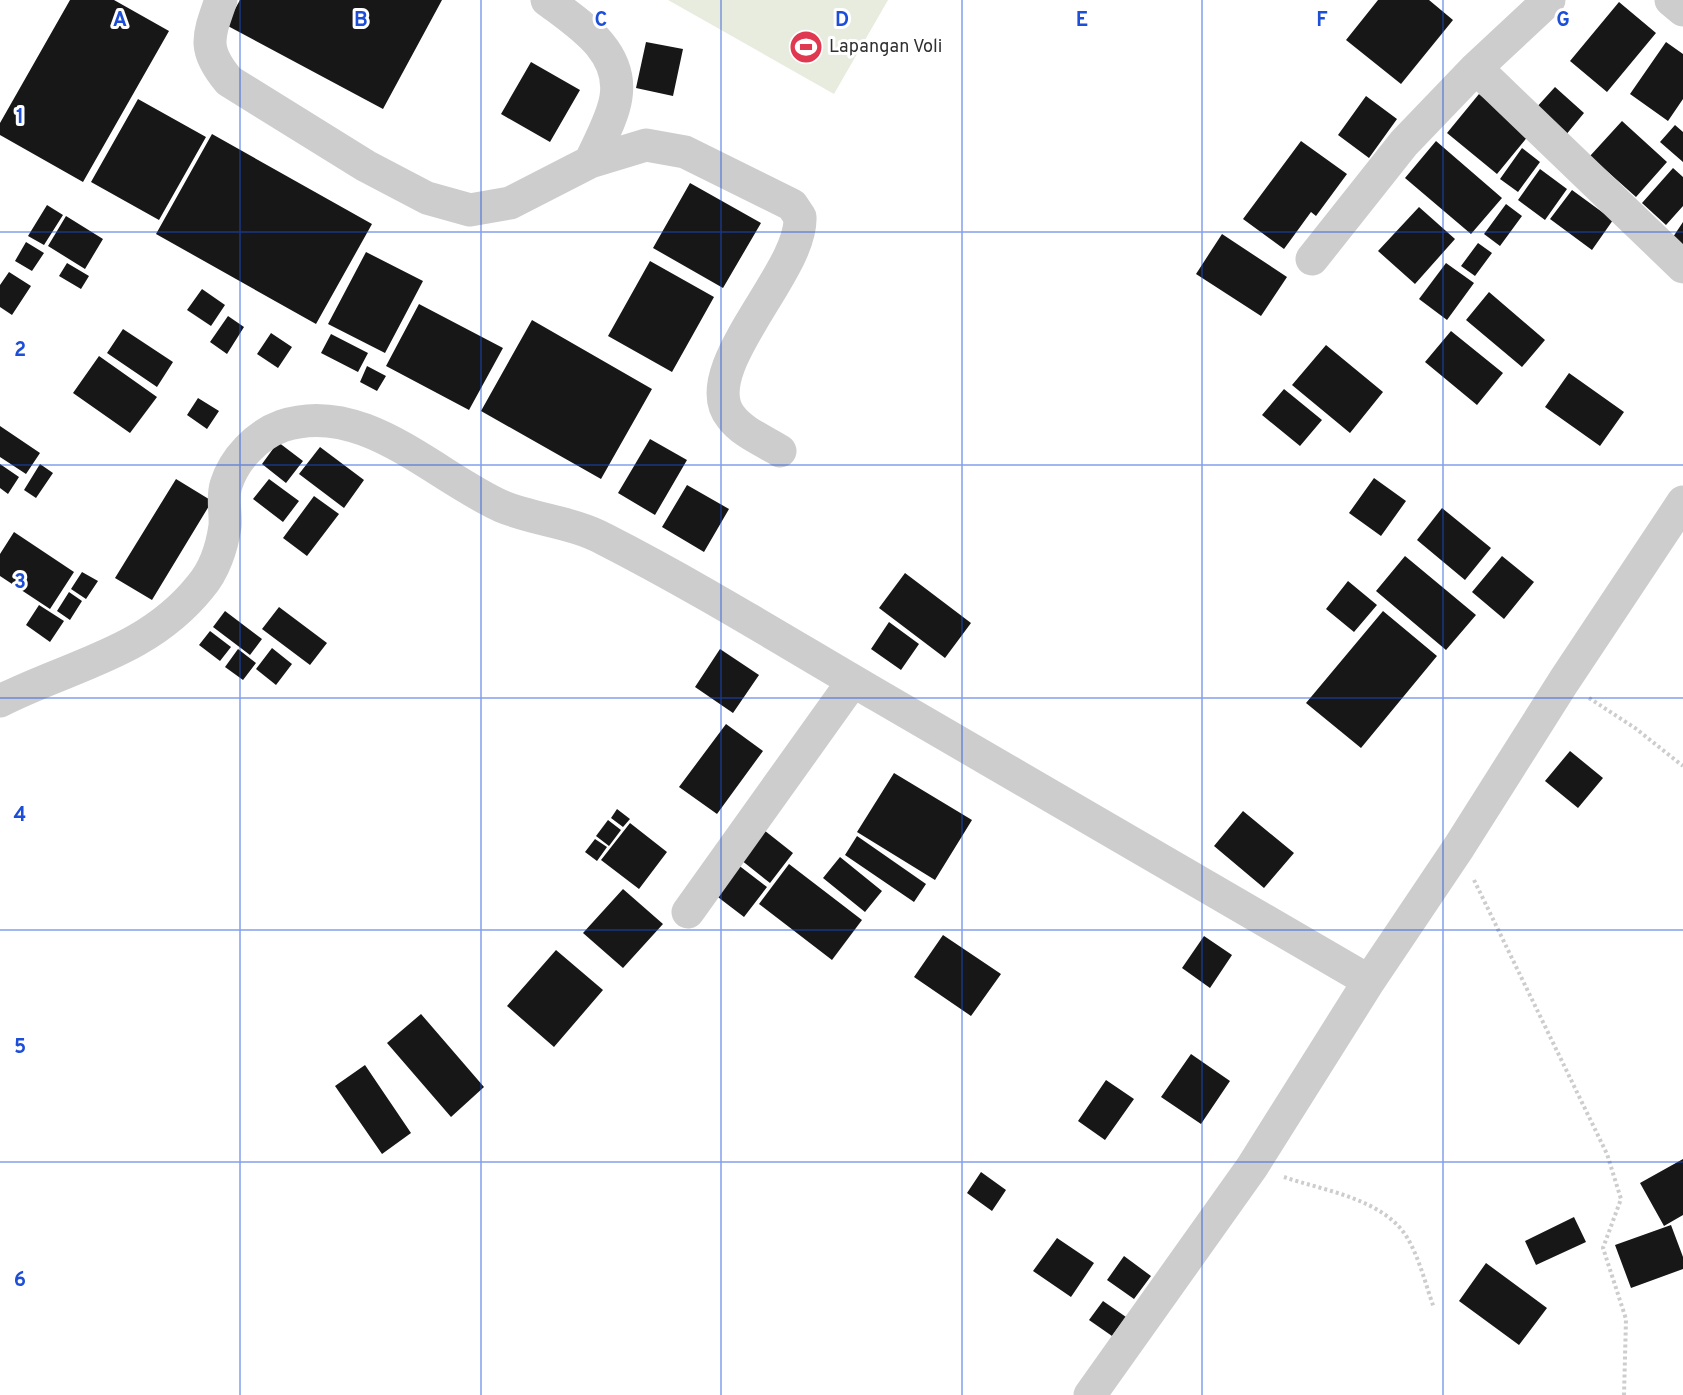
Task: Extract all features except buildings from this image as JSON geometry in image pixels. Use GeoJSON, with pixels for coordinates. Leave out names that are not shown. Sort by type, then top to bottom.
{"type":"FeatureCollection","features":[{"type":"Feature","properties":{"kind":"street"},"geometry":{"type":"LineString","coordinates":[[221,0],[208,35],[214,63],[229,81],[366,166],[427,198],[470,210],[510,203],[590,162],[646,145],[685,152],[792,205],[800,217],[798,243],[742,341],[724,376],[722,389],[722,400],[730,417],[780,451]]}},
{"type":"Feature","properties":{"kind":"street"},"geometry":{"type":"LineString","coordinates":[[547,0],[590,33],[609,56],[617,78],[616,98],[590,162]]}},
{"type":"Feature","properties":{"kind":"street"},"geometry":{"type":"LineString","coordinates":[[1312,259],[1404,143],[1476,68],[1549,0]]}},
{"type":"Feature","properties":{"kind":"street"},"geometry":{"type":"LineString","coordinates":[[1671,0],[1683,10]]}},
{"type":"Feature","properties":{"kind":"street"},"geometry":{"type":"LineString","coordinates":[[1476,68],[1683,267]]}},
{"type":"Feature","properties":{"kind":"street"},"geometry":{"type":"LineString","coordinates":[[0,701],[143,639],[172,618],[203,585],[216,559],[225,526],[225,487],[236,464],[256,440],[282,426],[328,420],[348,424],[380,437],[461,486],[505,507],[600,536],[797,646],[853,681],[1369,981]]}},
{"type":"Feature","properties":{"kind":"street"},"geometry":{"type":"LineString","coordinates":[[1090,1395],[1252,1167],[1369,981],[1459,847],[1564,681],[1683,502]]}},
{"type":"Feature","properties":{"kind":"street"},"geometry":{"type":"LineString","coordinates":[[688,912],[853,681]]}},
{"type":"Feature","properties":{"kind":"path"},"geometry":{"type":"LineString","coordinates":[[1564,681],[1635,728],[1683,766]]}},
{"type":"Feature","properties":{"kind":"path"},"geometry":{"type":"LineString","coordinates":[[1459,847],[1607,1154],[1622,1199],[1603,1248],[1626,1319],[1624,1395]]}},
{"type":"Feature","properties":{"kind":"path"},"geometry":{"type":"LineString","coordinates":[[1252,1167],[1352,1199],[1379,1211],[1396,1222],[1409,1241],[1434,1308]]}},
{"type":"Feature","properties":{"kind":"shaded area","name":"Lapangan Voli"},"geometry":{"type":"Polygon","coordinates":[[[668,0],[888,0],[834,94],[668,0]]]}},
{"type":"Feature","properties":{"kind":"place","name":"Lapangan Voli"},"geometry":{"type":"Point","coordinates":[806,47]}}]}
